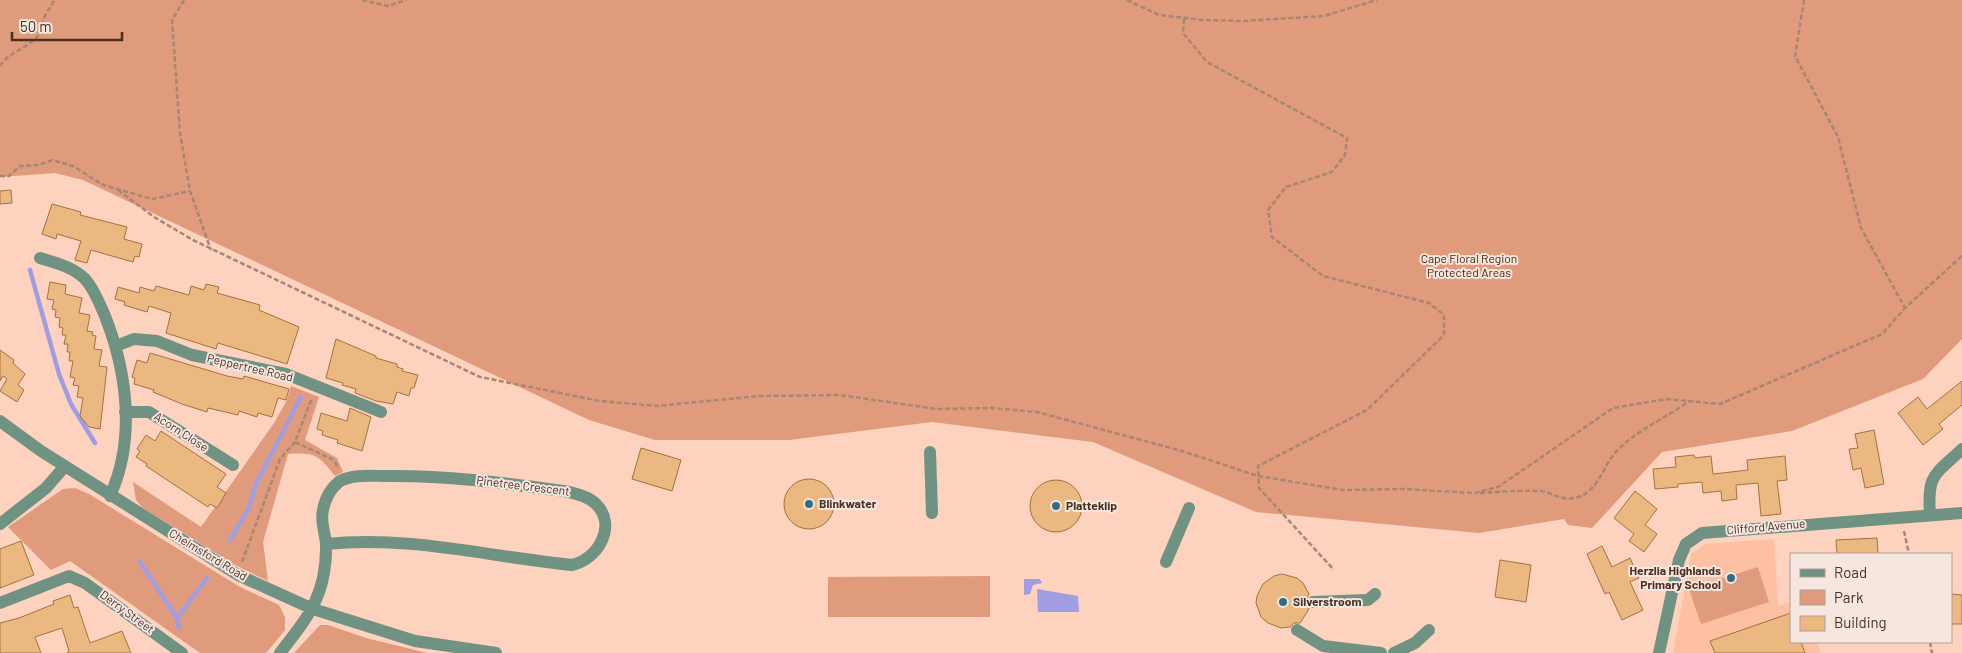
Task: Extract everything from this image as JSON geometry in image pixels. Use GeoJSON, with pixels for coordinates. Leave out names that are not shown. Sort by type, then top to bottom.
{"type":"FeatureCollection","features":[{"type":"Feature","properties":{"kind":"street"},"geometry":{"type":"LineString","coordinates":[[40,258],[72,269],[91,286],[116,346],[122,370],[125,412],[124,454],[120,474],[110,496]]}},
{"type":"Feature","properties":{"kind":"street","name":"Peppertree Road"},"geometry":{"type":"LineString","coordinates":[[116,346],[134,340],[157,341],[192,354],[286,374],[381,412]]}},
{"type":"Feature","properties":{"kind":"street","name":"Acorn Close"},"geometry":{"type":"LineString","coordinates":[[125,412],[149,412],[233,466]]}},
{"type":"Feature","properties":{"kind":"street","name":"Chelmsford Road"},"geometry":{"type":"LineString","coordinates":[[0,421],[110,496],[238,575],[313,609],[415,640],[459,651],[496,653]]}},
{"type":"Feature","properties":{"kind":"street"},"geometry":{"type":"LineString","coordinates":[[1930,515],[1928,490],[1932,479],[1962,450]]}},
{"type":"Feature","properties":{"kind":"street"},"geometry":{"type":"LineString","coordinates":[[930,452],[932,514]]}},
{"type":"Feature","properties":{"kind":"street"},"geometry":{"type":"LineString","coordinates":[[0,524],[46,488],[65,466]]}},
{"type":"Feature","properties":{"kind":"street","name":"Pinetree Crescent"},"geometry":{"type":"LineString","coordinates":[[326,544],[350,541],[409,542],[572,565],[588,559],[596,551],[604,537],[601,511],[596,504],[574,493],[466,479],[414,476],[356,476],[341,481]]}},
{"type":"Feature","properties":{"kind":"street"},"geometry":{"type":"LineString","coordinates":[[280,653],[313,609],[321,590],[326,544],[322,511],[326,497],[341,481]]}},
{"type":"Feature","properties":{"kind":"street"},"geometry":{"type":"LineString","coordinates":[[1166,562],[1190,508]]}},
{"type":"Feature","properties":{"kind":"street","name":"Clifford Avenue"},"geometry":{"type":"LineString","coordinates":[[1659,653],[1679,560],[1686,544],[1702,533],[1717,530],[1962,513]]}},
{"type":"Feature","properties":{"kind":"street","name":"Derry Street"},"geometry":{"type":"LineString","coordinates":[[0,602],[69,576],[85,582],[182,653]]}},
{"type":"Feature","properties":{"kind":"street"},"geometry":{"type":"LineString","coordinates":[[1313,602],[1368,600],[1375,594]]}},
{"type":"Feature","properties":{"kind":"street"},"geometry":{"type":"LineString","coordinates":[[1297,630],[1324,646],[1381,653]]}},
{"type":"Feature","properties":{"kind":"street"},"geometry":{"type":"LineString","coordinates":[[1394,653],[1415,643],[1429,630]]}},
{"type":"Feature","properties":{"kind":"path"},"geometry":{"type":"LineString","coordinates":[[0,66],[5,58],[18,52],[36,38],[54,0]]}},
{"type":"Feature","properties":{"kind":"path"},"geometry":{"type":"LineString","coordinates":[[184,0],[172,20],[180,133],[190,191],[211,250]]}},
{"type":"Feature","properties":{"kind":"path"},"geometry":{"type":"LineString","coordinates":[[362,0],[388,6],[406,0]]}},
{"type":"Feature","properties":{"kind":"path"},"geometry":{"type":"LineString","coordinates":[[1127,0],[1159,15],[1184,19],[1243,21],[1324,16],[1377,0]]}},
{"type":"Feature","properties":{"kind":"path"},"geometry":{"type":"LineString","coordinates":[[1804,0],[1795,56],[1838,137],[1861,228],[1905,308]]}},
{"type":"Feature","properties":{"kind":"path"},"geometry":{"type":"LineString","coordinates":[[1184,19],[1183,33],[1207,62],[1347,138],[1345,155],[1332,172],[1286,187],[1268,210],[1272,237],[1323,276],[1429,303],[1444,315],[1444,335],[1367,410],[1258,466],[1259,488],[1334,570]]}},
{"type":"Feature","properties":{"kind":"path"},"geometry":{"type":"LineString","coordinates":[[0,176],[9,176],[20,166],[39,165],[52,160],[72,166],[103,185],[152,199],[190,191]]}},
{"type":"Feature","properties":{"kind":"path"},"geometry":{"type":"LineString","coordinates":[[118,190],[154,217],[211,250],[472,373],[513,384],[600,401],[657,406],[758,396],[840,396],[937,409],[992,408],[1038,412],[1182,451],[1258,476],[1342,490],[1404,489],[1474,493],[1540,491],[1560,499],[1575,498],[1587,493],[1596,484],[1614,455],[1626,443],[1690,401]]}},
{"type":"Feature","properties":{"kind":"path"},"geometry":{"type":"LineString","coordinates":[[1474,493],[1498,487],[1613,408],[1666,399],[1720,404],[1882,334],[1905,308],[1962,256]]}},
{"type":"Feature","properties":{"kind":"path"},"geometry":{"type":"LineString","coordinates":[[238,575],[280,460],[295,442],[317,385]]}},
{"type":"Feature","properties":{"kind":"path"},"geometry":{"type":"LineString","coordinates":[[295,442],[334,460],[341,481]]}},
{"type":"Feature","properties":{"kind":"path"},"geometry":{"type":"LineString","coordinates":[[1900,516],[1909,553]]}},
{"type":"Feature","properties":{"kind":"shaded area","name":"Herzlia Highlands Primary School"},"geometry":{"type":"Polygon","coordinates":[[[1774,539],[1778,606],[1790,602],[1790,643],[1817,643],[1821,653],[1673,653],[1691,554],[1705,544],[1774,539]]]}},
{"type":"Feature","properties":{"kind":"shaded area"},"geometry":{"type":"Polygon","coordinates":[[[1024,579],[1040,579],[1042,583],[1033,585],[1030,594],[1024,595],[1024,579]]]}},
{"type":"Feature","properties":{"kind":"shaded area"},"geometry":{"type":"Polygon","coordinates":[[[1037,589],[1078,596],[1079,612],[1038,612],[1037,589]]]}},
{"type":"Feature","properties":{"kind":"green space","name":"Cape Floral Region Protected Areas"},"geometry":{"type":"Polygon","coordinates":[[[0,0],[1962,0],[1962,339],[1923,379],[1792,431],[1662,452],[1592,528],[1568,525],[1564,519],[1479,533],[1256,512],[1093,442],[932,422],[789,440],[655,440],[589,420],[83,180],[55,173],[0,177],[0,0]]]}},
{"type":"Feature","properties":{"kind":"green space"},"geometry":{"type":"Polygon","coordinates":[[[291,386],[319,397],[305,440],[337,458],[343,472],[335,476],[316,457],[305,454],[288,454],[263,542],[268,581],[233,564],[143,508],[136,500],[133,482],[201,527],[274,423],[287,400],[291,386]]]}},
{"type":"Feature","properties":{"kind":"green space"},"geometry":{"type":"Polygon","coordinates":[[[75,488],[89,494],[240,587],[279,605],[285,617],[285,630],[266,653],[200,653],[70,561],[51,570],[8,527],[63,489],[75,488]]]}},
{"type":"Feature","properties":{"kind":"green space"},"geometry":{"type":"Polygon","coordinates":[[[1758,567],[1769,602],[1701,624],[1689,589],[1758,567]]]}},
{"type":"Feature","properties":{"kind":"green space"},"geometry":{"type":"Polygon","coordinates":[[[990,576],[990,617],[828,617],[828,577],[990,576]]]}},
{"type":"Feature","properties":{"kind":"green space"},"geometry":{"type":"Polygon","coordinates":[[[320,625],[328,625],[366,638],[427,653],[294,653],[320,625]]]}},
{"type":"Feature","properties":{"kind":"building"},"geometry":{"type":"Polygon","coordinates":[[[11,190],[12,203],[0,204],[0,191],[11,190]]]}},
{"type":"Feature","properties":{"kind":"building"},"geometry":{"type":"Polygon","coordinates":[[[52,204],[81,212],[80,215],[127,227],[124,239],[142,244],[139,257],[135,256],[133,262],[91,250],[87,263],[75,260],[81,241],[57,234],[56,239],[42,234],[52,204]]]}},
{"type":"Feature","properties":{"kind":"building"},"geometry":{"type":"Polygon","coordinates":[[[50,282],[66,285],[65,294],[82,298],[79,313],[90,315],[87,331],[93,332],[92,335],[96,336],[94,349],[102,350],[99,366],[107,367],[100,429],[89,427],[80,416],[83,398],[77,397],[79,386],[73,385],[75,378],[70,377],[73,361],[69,361],[70,352],[67,352],[68,344],[64,344],[66,335],[62,335],[63,328],[59,327],[60,318],[55,317],[56,310],[52,309],[54,300],[47,299],[50,282]]]}},
{"type":"Feature","properties":{"kind":"building"},"geometry":{"type":"Polygon","coordinates":[[[206,284],[219,287],[217,293],[260,305],[259,310],[299,327],[287,364],[218,343],[216,349],[166,333],[171,313],[149,306],[147,312],[124,305],[125,302],[115,299],[118,287],[139,293],[140,287],[154,291],[156,286],[189,295],[191,286],[204,290],[206,284]]]}},
{"type":"Feature","properties":{"kind":"building"},"geometry":{"type":"Polygon","coordinates":[[[336,339],[376,356],[376,358],[397,364],[397,367],[403,369],[402,371],[418,375],[409,396],[397,392],[393,404],[376,401],[355,393],[356,389],[342,385],[343,383],[326,378],[336,339]]]}},
{"type":"Feature","properties":{"kind":"building"},"geometry":{"type":"Polygon","coordinates":[[[0,350],[14,360],[13,363],[25,374],[18,385],[24,390],[17,402],[0,391],[7,379],[3,376],[0,381],[0,350]]]}},
{"type":"Feature","properties":{"kind":"building"},"geometry":{"type":"Polygon","coordinates":[[[150,353],[227,376],[243,379],[244,376],[289,389],[286,400],[278,398],[272,417],[258,413],[257,417],[239,411],[238,415],[208,408],[207,412],[182,404],[153,392],[154,390],[134,384],[135,378],[132,377],[137,360],[147,363],[150,353]]]}},
{"type":"Feature","properties":{"kind":"building"},"geometry":{"type":"Polygon","coordinates":[[[1962,381],[1962,405],[1939,424],[1943,429],[1923,445],[1898,413],[1918,397],[1927,409],[1962,381]]]}},
{"type":"Feature","properties":{"kind":"building"},"geometry":{"type":"Polygon","coordinates":[[[350,408],[371,417],[362,451],[337,443],[338,440],[322,435],[323,431],[317,429],[321,413],[347,421],[350,408]]]}},
{"type":"Feature","properties":{"kind":"building"},"geometry":{"type":"Polygon","coordinates":[[[1874,430],[1884,484],[1865,488],[1861,468],[1853,470],[1849,449],[1858,448],[1855,434],[1874,430]]]}},
{"type":"Feature","properties":{"kind":"building"},"geometry":{"type":"Polygon","coordinates":[[[161,431],[226,474],[217,487],[226,493],[217,508],[210,504],[208,507],[146,466],[147,464],[136,457],[140,451],[137,449],[146,435],[155,441],[161,431]]]}},
{"type":"Feature","properties":{"kind":"building"},"geometry":{"type":"Polygon","coordinates":[[[641,448],[681,460],[672,491],[632,479],[641,448]]]}},
{"type":"Feature","properties":{"kind":"building"},"geometry":{"type":"Polygon","coordinates":[[[1694,455],[1695,458],[1711,456],[1713,474],[1748,470],[1747,460],[1785,456],[1787,480],[1777,481],[1781,514],[1761,516],[1758,483],[1736,485],[1737,499],[1722,501],[1721,491],[1703,493],[1702,482],[1678,484],[1678,487],[1655,489],[1653,469],[1676,467],[1675,457],[1694,455]]]}},
{"type":"Feature","properties":{"kind":"building","name":"Blinkwater"},"geometry":{"type":"Polygon","coordinates":[[[804,479],[814,479],[827,486],[834,499],[834,509],[827,522],[814,529],[804,529],[795,525],[788,518],[784,509],[784,499],[788,490],[795,483],[804,479]]]}},
{"type":"Feature","properties":{"kind":"building","name":"Platteklip"},"geometry":{"type":"Polygon","coordinates":[[[1051,480],[1061,480],[1075,487],[1082,501],[1082,511],[1075,525],[1061,532],[1051,532],[1041,528],[1034,521],[1030,511],[1030,501],[1034,491],[1041,484],[1051,480]]]}},
{"type":"Feature","properties":{"kind":"building"},"geometry":{"type":"Polygon","coordinates":[[[1635,491],[1657,509],[1645,525],[1657,534],[1644,552],[1629,541],[1634,534],[1614,518],[1635,491]]]}},
{"type":"Feature","properties":{"kind":"building"},"geometry":{"type":"Polygon","coordinates":[[[1877,538],[1878,553],[1837,553],[1836,540],[1877,538]]]}},
{"type":"Feature","properties":{"kind":"building"},"geometry":{"type":"Polygon","coordinates":[[[21,541],[34,575],[0,588],[0,549],[21,541]]]}},
{"type":"Feature","properties":{"kind":"building"},"geometry":{"type":"Polygon","coordinates":[[[1602,546],[1612,567],[1630,558],[1639,578],[1630,582],[1643,610],[1622,620],[1609,592],[1605,594],[1587,554],[1602,546]]]}},
{"type":"Feature","properties":{"kind":"building"},"geometry":{"type":"Polygon","coordinates":[[[1500,560],[1531,565],[1526,602],[1495,597],[1500,560]]]}},
{"type":"Feature","properties":{"kind":"building","name":"Silverstroom"},"geometry":{"type":"Polygon","coordinates":[[[1282,574],[1297,578],[1303,583],[1309,594],[1305,602],[1309,609],[1300,623],[1294,623],[1290,627],[1281,628],[1268,623],[1261,617],[1256,603],[1263,584],[1274,576],[1282,574]]]}},
{"type":"Feature","properties":{"kind":"building"},"geometry":{"type":"Polygon","coordinates":[[[1952,594],[1962,595],[1962,624],[1952,624],[1952,594]]]}},
{"type":"Feature","properties":{"kind":"building"},"geometry":{"type":"Polygon","coordinates":[[[70,595],[74,608],[78,607],[90,643],[122,631],[131,653],[67,653],[69,651],[62,628],[35,637],[41,653],[0,653],[0,623],[19,618],[54,604],[53,601],[70,595]]]}},
{"type":"Feature","properties":{"kind":"building"},"geometry":{"type":"Polygon","coordinates":[[[1790,613],[1790,643],[1801,643],[1805,653],[1715,653],[1710,641],[1790,613]]]}},
{"type":"Feature","properties":{"kind":"waterway"},"geometry":{"type":"LineString","coordinates":[[30,270],[59,374],[71,404],[95,443]]}},
{"type":"Feature","properties":{"kind":"waterway"},"geometry":{"type":"LineString","coordinates":[[230,540],[249,508],[256,484],[301,397]]}},
{"type":"Feature","properties":{"kind":"waterway"},"geometry":{"type":"LineString","coordinates":[[140,562],[177,618],[179,628]]}},
{"type":"Feature","properties":{"kind":"waterway"},"geometry":{"type":"LineString","coordinates":[[177,618],[207,578]]}},
{"type":"Feature","properties":{"kind":"place","name":"Blinkwater"},"geometry":{"type":"Point","coordinates":[809,504]}},
{"type":"Feature","properties":{"kind":"place","name":"Platteklip"},"geometry":{"type":"Point","coordinates":[1056,506]}},
{"type":"Feature","properties":{"kind":"place","name":"Herzlia Highlands Primary School"},"geometry":{"type":"Point","coordinates":[1731,578]}},
{"type":"Feature","properties":{"kind":"place","name":"Silverstroom"},"geometry":{"type":"Point","coordinates":[1283,602]}}]}
